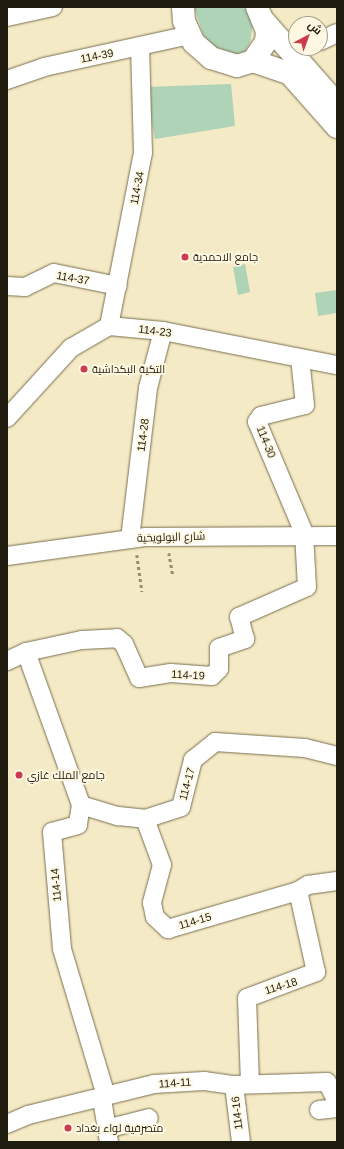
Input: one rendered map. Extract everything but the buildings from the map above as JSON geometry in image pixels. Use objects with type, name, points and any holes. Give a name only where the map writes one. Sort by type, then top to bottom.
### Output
[{"type":"main road","points":[[183,7],[189,35],[203,52],[218,62],[237,66],[253,61],[290,74],[337,127]]},
{"type":"main road","points":[[253,61],[266,42],[260,13]]},
{"type":"main road","points":[[260,13],[288,40]]},
{"type":"main road","points":[[303,56],[337,104]]},
{"type":"street","points":[[7,17],[52,7]]},
{"type":"street","name":"114-39","points":[[7,80],[44,67],[189,35]]},
{"type":"street","name":"114-34","points":[[109,326],[143,153],[140,47]]},
{"type":"street","name":"114-37","points":[[7,286],[25,287],[54,273],[118,286]]},
{"type":"street","points":[[7,418],[71,348],[109,326]]},
{"type":"street","name":"114-23","points":[[109,326],[163,331],[337,365]]},
{"type":"street","name":"114-28","points":[[133,539],[148,388],[163,331]]},
{"type":"street","name":"114-30","points":[[300,358],[305,405],[261,416],[257,422],[304,533]]},
{"type":"street","name":"شارع البولويخية","points":[[7,556],[133,539],[304,533],[337,536]]},
{"type":"street","name":"114-19","points":[[7,661],[26,652],[82,640],[117,638],[124,644],[139,678],[171,673],[212,676],[220,669],[220,648],[245,639],[239,617],[307,587],[304,533]]},
{"type":"street","points":[[26,652],[81,805]]},
{"type":"street","name":"114-17","points":[[81,805],[118,816],[145,819],[181,807],[193,760],[215,742],[305,748],[337,756]]},
{"type":"street","name":"114-14","points":[[81,805],[78,824],[52,832],[62,949],[105,1092],[102,1099],[108,1135]]},
{"type":"street","name":"114-15","points":[[145,819],[162,866],[152,903],[155,917],[168,929],[298,891],[308,885],[337,881]]},
{"type":"street","name":"114-18","points":[[242,1084],[247,998],[316,972],[298,891]]},
{"type":"street","name":"114-11","points":[[7,1124],[28,1115],[102,1099],[154,1084],[204,1081],[242,1084],[327,1082],[337,1102]]},
{"type":"street","name":"114-16","points":[[241,1142],[242,1084]]},
{"type":"street","points":[[319,1110],[337,1108]]},
{"type":"street","points":[[108,1135],[149,1118]]},
{"type":"path","points":[[133,539],[142,592]]},
{"type":"green space","points":[[194,7],[244,7],[253,24],[250,43],[244,52],[235,54],[213,46],[203,34]]},
{"type":"green space","points":[[231,84],[235,126],[155,139],[145,87]]},
{"type":"green space","points":[[245,264],[250,292],[238,295],[233,267]]},
{"type":"green space","points":[[337,290],[337,313],[318,316],[315,293]]},
{"type":"place","name":"جامع الاحمدية","points":[[185,257]]},
{"type":"place","name":"التكية البكداشية","points":[[84,369]]},
{"type":"place","name":"جامع الملك غازي","points":[[19,775]]},
{"type":"place","name":"متصرفية لواء بغداد","points":[[68,1128]]}]
